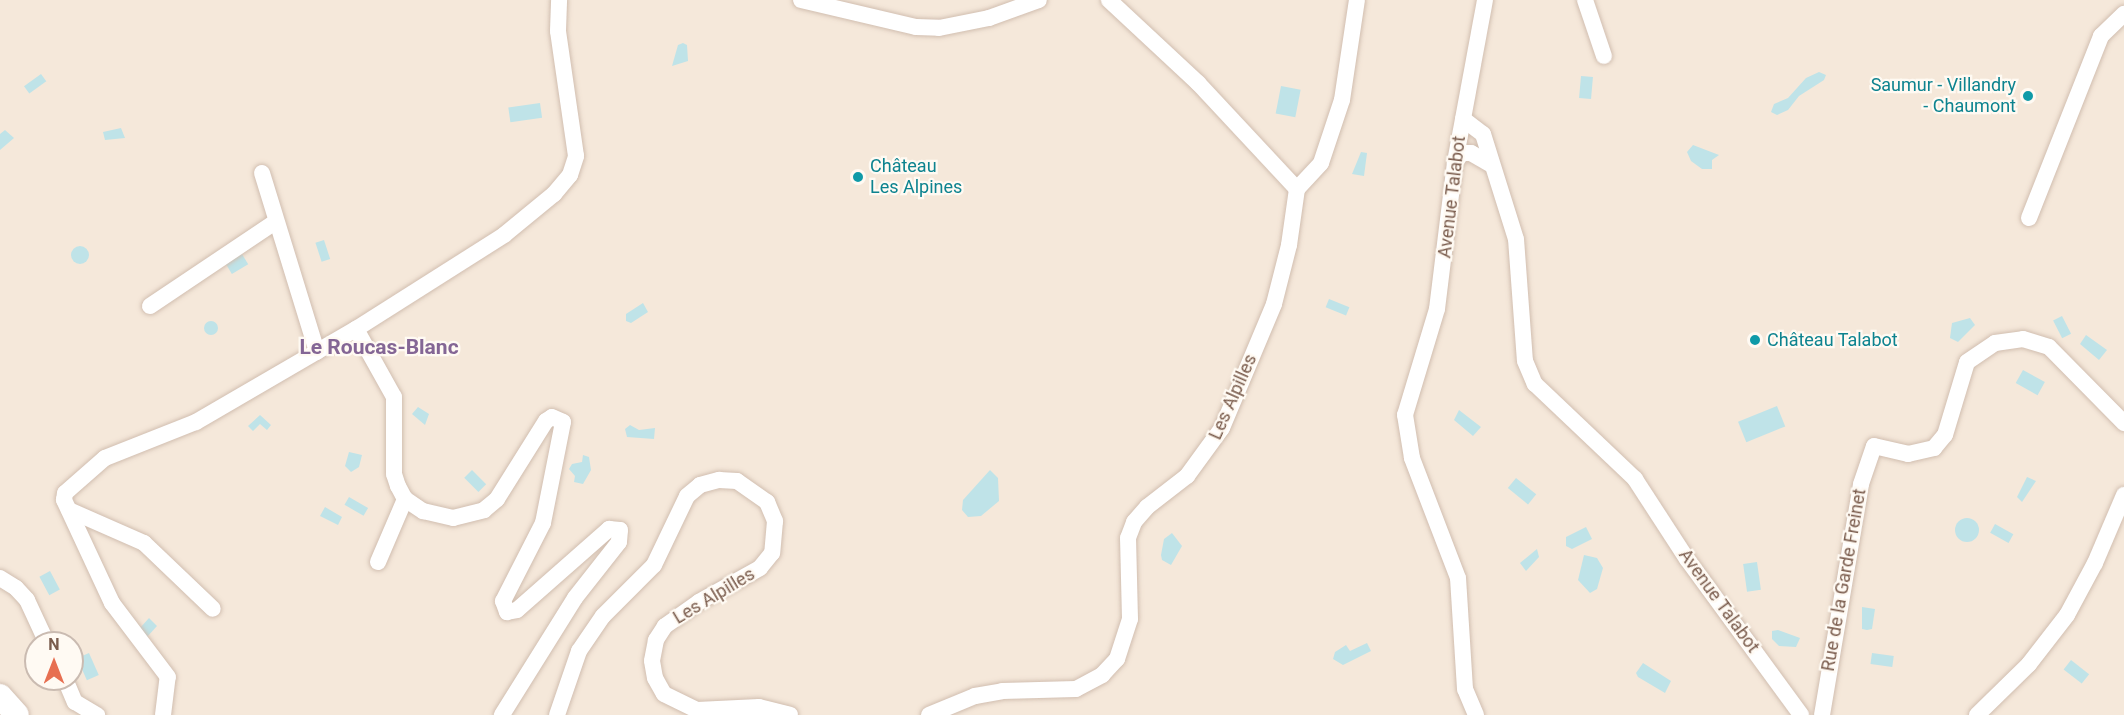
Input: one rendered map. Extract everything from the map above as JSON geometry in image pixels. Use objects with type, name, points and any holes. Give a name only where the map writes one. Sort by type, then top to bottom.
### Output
[{"type":"main road","points":[[0,696],[17,715]]},
{"type":"street","points":[[163,715],[168,677],[112,603],[64,500],[68,489],[105,458],[196,422],[356,329],[504,235],[554,194],[570,175],[576,156],[558,31],[559,0]]},
{"type":"street","points":[[801,0],[916,27],[939,28],[989,18],[1039,0]]},
{"type":"street","points":[[1109,0],[1198,82],[1297,189],[1321,163],[1338,111],[1357,0]]},
{"type":"street","points":[[1463,119],[1485,0]]},
{"type":"street","points":[[1584,0],[1604,56]]},
{"type":"street","points":[[2029,218],[2101,36],[2124,14]]},
{"type":"street","name":"Avenue Talabot","points":[[1476,715],[1465,689],[1458,578],[1412,458],[1406,415],[1437,309],[1455,162],[1463,119],[1483,134],[1490,164],[1516,239],[1525,361],[1535,384],[1635,479],[1687,560],[1801,715]]},
{"type":"street","points":[[1455,162],[1462,153],[1471,153],[1490,164]]},
{"type":"street","points":[[262,173],[275,222],[317,352]]},
{"type":"street","name":"Les Alpilles","points":[[928,715],[975,696],[1002,691],[1076,688],[1102,675],[1117,659],[1126,641],[1130,619],[1128,538],[1134,522],[1187,476],[1222,428],[1274,304],[1289,245],[1297,189]]},
{"type":"street","points":[[150,306],[275,222]]},
{"type":"street","points":[[356,329],[394,397],[394,474],[405,499],[423,511],[453,518],[484,510],[497,499],[546,421],[559,418],[563,428],[543,523],[502,601],[503,609],[507,612],[518,610],[609,529],[620,530],[619,542],[563,615],[502,715]]},
{"type":"street","name":"Rue de la Garde Freinet","points":[[1822,715],[1861,484],[1874,446],[1908,454],[1934,448],[1945,435],[1967,362],[1995,343],[2023,339],[2049,347],[2124,423]]},
{"type":"street","name":"Les Alpilles","points":[[557,715],[579,651],[603,616],[654,565],[687,496],[700,485],[719,480],[737,481],[767,502],[776,521],[772,553],[760,568],[699,602],[665,626],[656,640],[652,661],[655,678],[664,694],[697,710],[759,708],[790,715]]},
{"type":"street","points":[[1977,715],[2029,664],[2067,615],[2095,563],[2124,495]]},
{"type":"street","points":[[378,562],[405,499]]},
{"type":"street","points":[[69,510],[144,543],[213,609]]},
{"type":"street","points":[[0,578],[16,588],[27,600],[41,631]]},
{"type":"street","points":[[70,691],[75,702],[98,715]]},
{"type":"shaded area","points":[[0,0],[2124,0],[2124,715],[0,715]]},
{"type":"water","points":[[683,43],[687,45],[688,61],[672,66],[678,45]]},
{"type":"water","points":[[1819,72],[1826,75],[1824,80],[1799,96],[1788,110],[1777,115],[1771,112],[1774,104],[1788,98],[1806,78]]},
{"type":"water","points":[[41,74],[46,81],[29,94],[24,86]]},
{"type":"water","points":[[1581,76],[1593,77],[1591,99],[1579,98]]},
{"type":"water","points":[[1281,86],[1301,90],[1295,117],[1276,113]]},
{"type":"water","points":[[540,103],[542,118],[510,122],[508,107]]},
{"type":"water","points":[[121,128],[125,138],[105,140],[103,132]]},
{"type":"water","points":[[5,130],[14,138],[0,150],[0,134]]},
{"type":"water","points":[[1693,145],[1719,155],[1712,160],[1712,169],[1702,169],[1691,161],[1687,152]]},
{"type":"water","points":[[1361,152],[1367,153],[1364,176],[1352,174]]},
{"type":"water","points":[[324,240],[330,259],[322,262],[315,243]]},
{"type":"water","points":[[80,246],[86,249],[89,255],[86,261],[80,264],[74,261],[71,255],[74,249]]},
{"type":"water","points":[[242,254],[248,264],[232,274],[226,264]]},
{"type":"water","points":[[1329,299],[1349,307],[1346,316],[1326,307]]},
{"type":"water","points":[[643,303],[648,312],[631,323],[626,321],[626,314]]},
{"type":"water","points":[[2062,316],[2071,334],[2062,338],[2053,321]]},
{"type":"water","points":[[1970,318],[1975,325],[1958,342],[1950,338],[1952,323]]},
{"type":"water","points":[[208,321],[214,321],[218,328],[214,335],[208,335],[204,331],[204,325]]},
{"type":"water","points":[[2086,335],[2107,350],[2099,360],[2080,344]]},
{"type":"water","points":[[2023,370],[2045,382],[2038,395],[2016,383]]},
{"type":"water","points":[[1777,406],[1785,426],[1746,442],[1738,422]]},
{"type":"water","points":[[418,407],[429,414],[425,425],[412,414]]},
{"type":"water","points":[[1459,410],[1481,427],[1473,436],[1454,420]]},
{"type":"water","points":[[260,415],[271,425],[267,430],[260,424],[253,431],[248,426]]},
{"type":"water","points":[[630,425],[639,430],[655,428],[654,439],[627,437],[625,429]]},
{"type":"water","points":[[349,452],[362,455],[359,467],[351,472],[345,466]]},
{"type":"water","points":[[583,455],[589,457],[591,470],[583,484],[574,482],[575,476],[569,469],[572,464],[582,462]]},
{"type":"water","points":[[472,470],[486,484],[478,492],[464,478]]},
{"type":"water","points":[[990,470],[998,478],[999,501],[981,516],[968,517],[962,510],[963,500]]},
{"type":"water","points":[[2027,477],[2036,481],[2022,502],[2017,497]]},
{"type":"water","points":[[1516,478],[1536,494],[1528,504],[1508,488]]},
{"type":"water","points":[[349,497],[368,508],[364,516],[344,505]]},
{"type":"water","points":[[325,507],[342,517],[338,525],[320,516]]},
{"type":"water","points":[[1967,518],[1975,522],[1979,530],[1975,538],[1967,542],[1959,538],[1955,530],[1959,522]]},
{"type":"water","points":[[1995,524],[2013,534],[2009,543],[1990,533]]},
{"type":"water","points":[[1586,527],[1592,539],[1572,549],[1566,546],[1566,537]]},
{"type":"water","points":[[1172,533],[1182,546],[1171,565],[1162,560],[1161,555],[1164,539]]},
{"type":"water","points":[[1537,549],[1539,557],[1526,571],[1520,563]]},
{"type":"water","points":[[1584,555],[1597,558],[1603,568],[1597,589],[1590,593],[1578,580]]},
{"type":"water","points":[[1757,562],[1761,590],[1747,592],[1743,564]]},
{"type":"water","points":[[50,571],[60,590],[49,595],[39,577]]},
{"type":"water","points":[[1862,607],[1875,609],[1872,629],[1862,629]]},
{"type":"water","points":[[149,618],[157,626],[147,637],[140,628]]},
{"type":"water","points":[[1778,630],[1800,638],[1796,647],[1779,646],[1772,639],[1772,631]]},
{"type":"water","points":[[1367,643],[1371,651],[1343,665],[1333,659],[1335,652],[1346,645],[1350,651]]},
{"type":"water","points":[[89,653],[99,675],[87,680],[84,674],[84,655]]},
{"type":"water","points":[[1872,653],[1894,656],[1892,667],[1870,664]]},
{"type":"water","points":[[2071,660],[2089,674],[2082,684],[2064,669]]},
{"type":"water","points":[[1643,663],[1671,681],[1665,693],[1638,677],[1636,673]]},
{"type":"place","name":"Saumur - Villandry - Chaumont","points":[[2028,96]]},
{"type":"place","name":"Château Les Alpines","points":[[858,177]]},
{"type":"place","name":"Château Talabot","points":[[1755,340]]},
{"type":"district","name":"Le Roucas-Blanc","points":[[379,347]]}]
